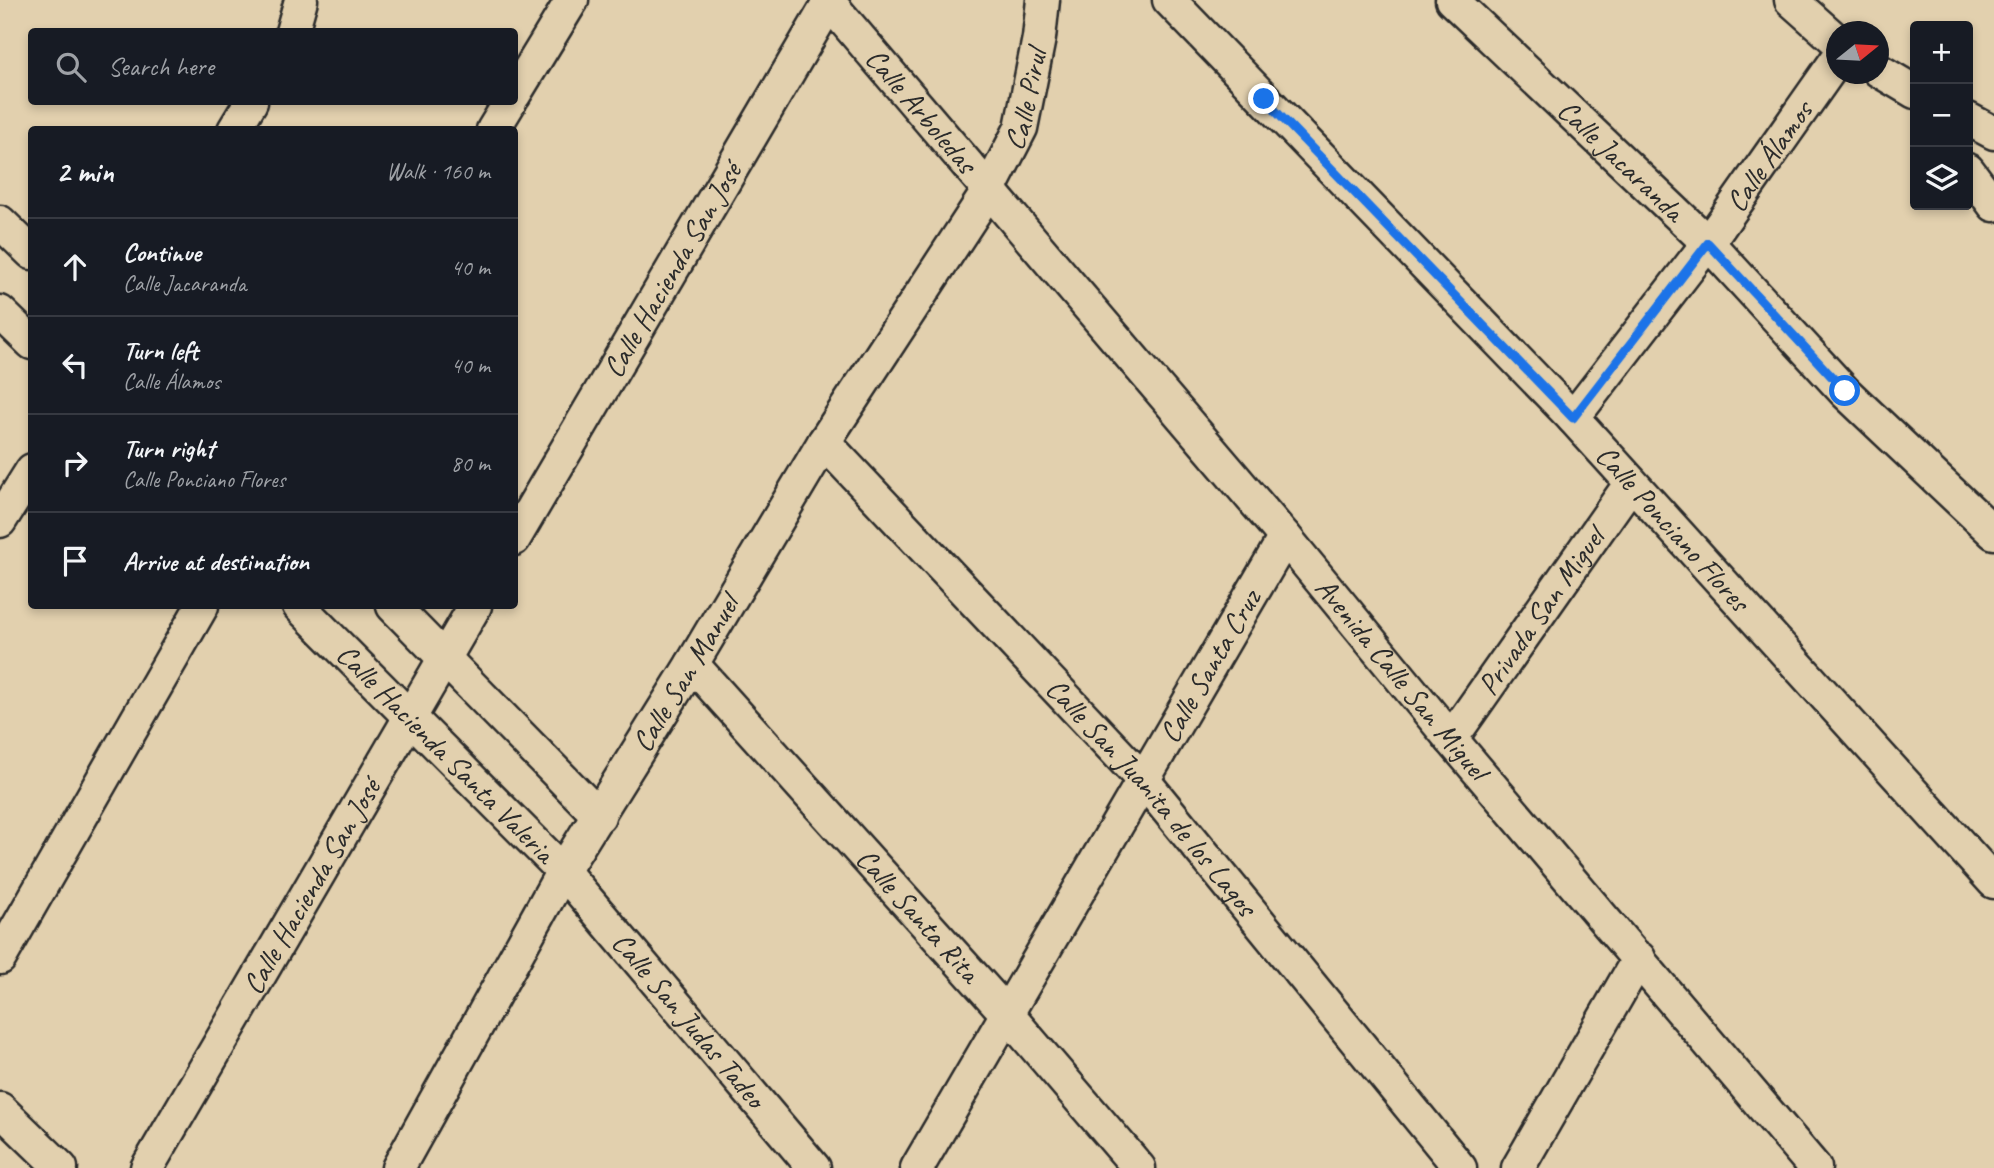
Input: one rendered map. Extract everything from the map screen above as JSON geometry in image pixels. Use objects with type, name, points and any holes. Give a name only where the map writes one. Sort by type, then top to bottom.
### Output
[{"type":"street","points":[[293,28],[301,0]]},
{"type":"street","points":[[518,88],[572,0]]},
{"type":"street","name":"Calle Pirul","points":[[989,190],[1021,128],[1039,38],[1043,0]]},
{"type":"street","name":"Calle Ponciano Flores","points":[[1169,0],[1573,418],[1630,484],[1994,882]]},
{"type":"street","name":"Calle Jacaranda","points":[[1452,0],[1708,243],[1845,391],[1994,533]]},
{"type":"street","points":[[1791,0],[1826,31]]},
{"type":"street","name":"Calle Arboledas","points":[[828,2],[989,190]]},
{"type":"street","name":"Calle Hacienda San José","points":[[518,532],[828,2]]},
{"type":"street","name":"Calle Álamos","points":[[1573,418],[1708,243],[1826,75]]},
{"type":"street","points":[[1889,77],[1910,89]]},
{"type":"street","points":[[236,126],[249,105]]},
{"type":"street","points":[[495,126],[508,105]]},
{"type":"street","points":[[1973,177],[1994,205]]},
{"type":"street","name":"Calle San Manuel","points":[[398,1168],[563,871],[692,664],[824,442],[989,190]]},
{"type":"street","name":"Avenida Calle San Miguel","points":[[989,190],[1285,537],[1451,739],[1815,1168]]},
{"type":"street","points":[[0,222],[28,249]]},
{"type":"street","points":[[0,312],[28,339]]},
{"type":"street","name":"Calle San Juanita de los Lagos","points":[[824,442],[1144,780],[1460,1168]]},
{"type":"street","points":[[0,522],[28,476]]},
{"type":"street","name":"Privada San Miguel","points":[[1451,739],[1630,484]]},
{"type":"street","name":"Calle Santa Cruz","points":[[916,1168],[1285,537]]},
{"type":"street","points":[[0,958],[200,609]]},
{"type":"street","name":"Calle Hacienda Santa Valeria","points":[[302,609],[563,871]]},
{"type":"street","points":[[396,609],[599,816]]},
{"type":"street","name":"Calle Hacienda San José","points":[[147,1168],[473,609]]},
{"type":"street","name":"Calle Santa Rita","points":[[692,664],[1007,1014],[1139,1168]]},
{"type":"street","name":"Calle San Judas Tadeo","points":[[563,871],[814,1168]]},
{"type":"street","points":[[1518,1168],[1639,958]]},
{"type":"street","points":[[0,1109],[61,1168]]},
{"type":"route","points":[[1264,99],[1573,418],[1708,243],[1845,391]]}]
